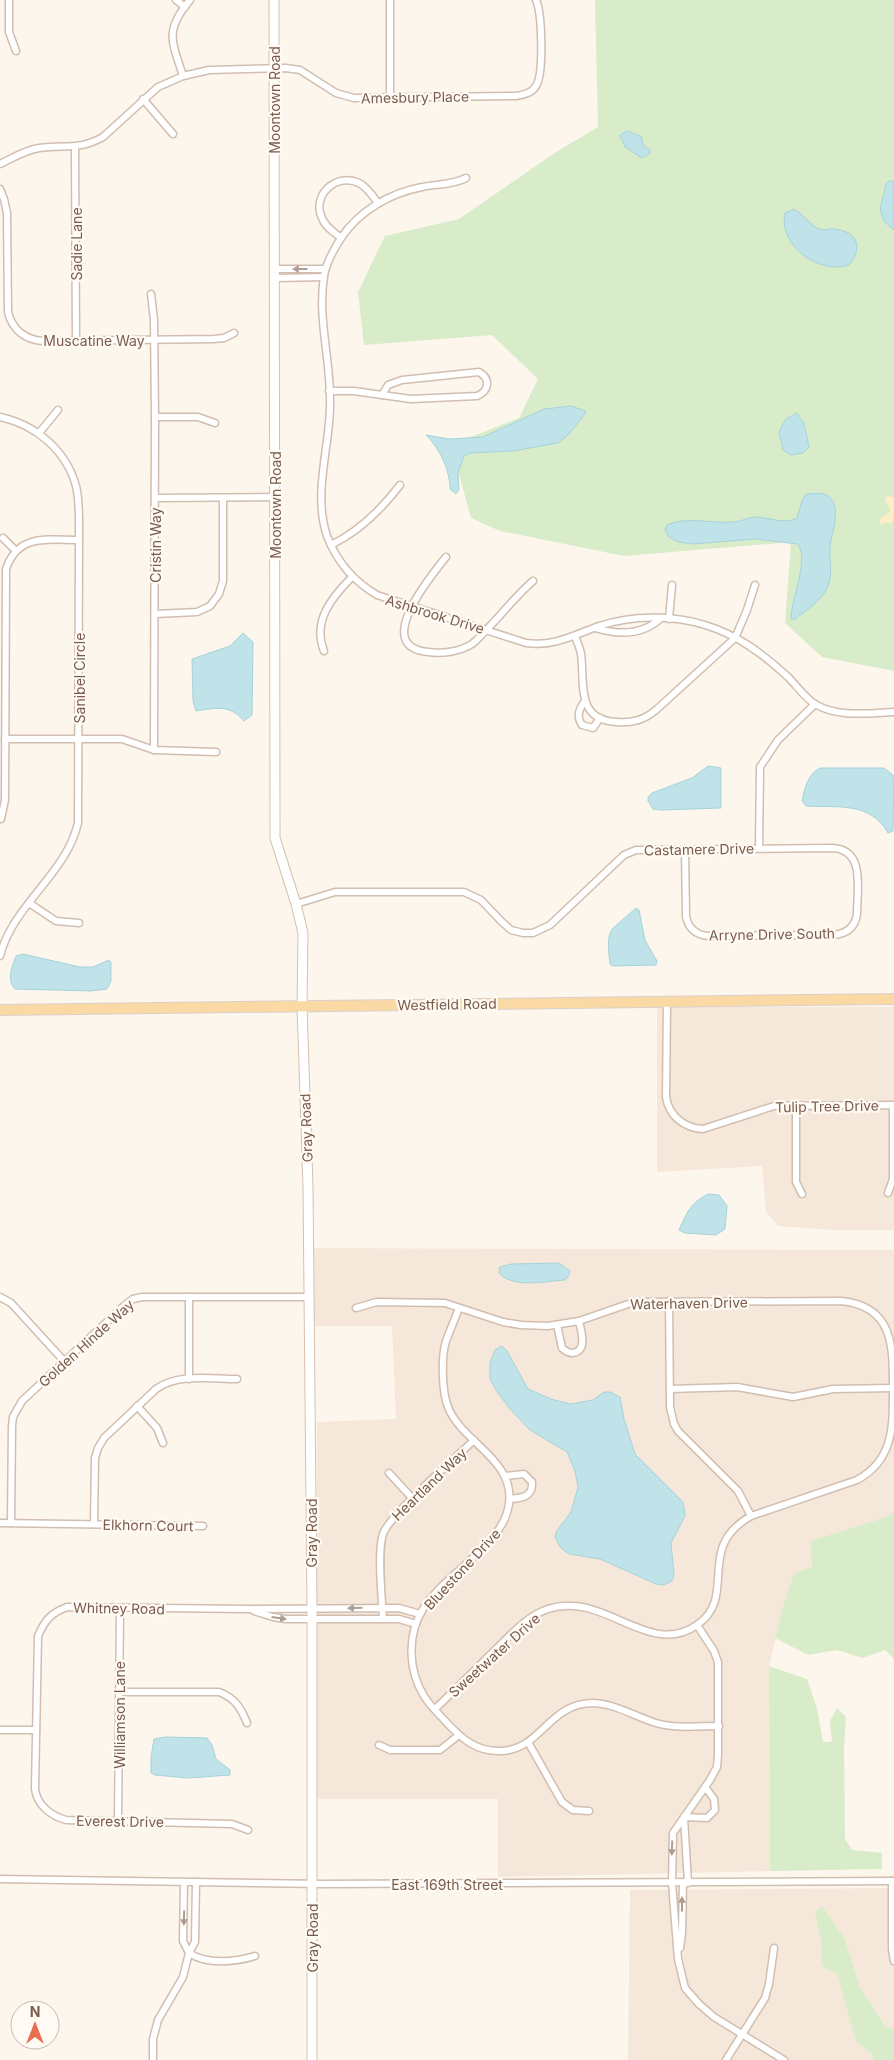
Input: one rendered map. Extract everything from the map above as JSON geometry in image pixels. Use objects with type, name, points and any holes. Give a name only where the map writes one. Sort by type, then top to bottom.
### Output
[{"type":"main road","name":"Westfield Road","points":[[0,1010],[894,1000]]},
{"type":"street","points":[[9,0],[10,32],[16,51]]},
{"type":"street","points":[[176,0],[185,7]]},
{"type":"street","points":[[183,76],[174,48],[172,33],[175,21],[190,0]]},
{"type":"street","name":"Moontown Road","points":[[274,0],[275,838],[296,904],[302,933],[302,1006]]},
{"type":"street","points":[[390,0],[390,97]]},
{"type":"street","name":"Amesbury Place","points":[[0,164],[31,150],[46,147],[75,147],[88,144],[103,137],[158,87],[183,76],[218,69],[274,68],[300,70],[336,93],[348,97],[516,96],[525,94],[533,90],[539,81],[540,16],[536,0]]},
{"type":"street","points":[[143,100],[173,134]]},
{"type":"street","name":"Sadie Lane","points":[[75,147],[76,340]]},
{"type":"street","name":"Ashbrook Drive","points":[[466,178],[454,182],[407,190],[378,203],[357,219],[341,238],[325,269],[321,312],[330,409],[322,500],[323,519],[338,560],[352,577],[377,595],[486,629],[513,640],[535,644],[552,644],[595,628],[628,620],[660,618],[704,625],[735,638],[770,660],[815,704],[847,713],[894,712]]},
{"type":"street","points":[[341,238],[326,226],[320,215],[320,199],[328,187],[342,180],[356,182],[365,186],[378,203]]},
{"type":"street","name":"Muscatine Way","points":[[0,189],[7,210],[7,307],[11,322],[24,336],[36,340],[154,340],[219,339],[234,333]]},
{"type":"street","points":[[275,273],[325,269]]},
{"type":"street","points":[[275,273],[324,277]]},
{"type":"street","name":"Cristin Way","points":[[151,294],[154,340],[155,417],[154,750]]},
{"type":"street","points":[[329,391],[354,391],[391,398],[411,399],[477,396],[484,392],[487,383],[486,377],[479,372],[402,380],[388,385],[382,395]]},
{"type":"street","points":[[39,433],[58,410]]},
{"type":"street","name":"Sanibel Circle","points":[[0,417],[23,424],[39,433],[61,455],[73,478],[78,503],[79,540],[79,815],[76,832],[68,851],[16,918],[2,940],[0,956]]},
{"type":"street","points":[[155,417],[198,417],[215,423]]},
{"type":"street","points":[[332,545],[367,522],[400,485]]},
{"type":"street","points":[[154,498],[275,497]]},
{"type":"street","points":[[155,614],[197,612],[210,606],[220,594],[223,581],[223,498]]},
{"type":"street","points":[[3,538],[15,550]]},
{"type":"street","points":[[1,818],[5,800],[5,576],[8,562],[15,550],[35,540],[79,540]]},
{"type":"street","points":[[446,557],[430,577],[405,623],[403,634],[407,644],[419,651],[441,652],[461,649],[472,643],[534,581]]},
{"type":"street","points":[[324,651],[320,639],[322,620],[332,599],[352,577]]},
{"type":"street","points":[[669,619],[672,585]]},
{"type":"street","points":[[575,636],[581,655],[582,688],[585,701],[590,710],[600,718],[613,722],[629,722],[648,716],[735,638],[747,610],[754,585]]},
{"type":"street","points":[[595,628],[612,633],[634,632],[652,626],[660,618]]},
{"type":"street","points":[[585,701],[578,713],[578,719],[582,725],[593,728],[600,718]]},
{"type":"street","points":[[759,848],[760,767],[778,740],[815,704]]},
{"type":"street","points":[[5,739],[122,739],[154,750],[216,752]]},
{"type":"street","name":"Castamere Drive","points":[[296,904],[335,892],[464,892],[481,900],[511,930],[533,933],[550,925],[628,853],[636,850],[838,848],[848,853],[857,865],[857,914],[851,929]]},
{"type":"street","name":"Arryne Drive South","points":[[685,849],[685,909],[687,922],[694,931],[708,936],[833,935],[851,929]]},
{"type":"street","points":[[28,903],[56,921],[79,923]]},
{"type":"street","name":"Tulip Tree Drive","points":[[667,1002],[666,1097],[669,1109],[679,1121],[691,1127],[703,1129],[768,1107],[796,1105],[893,1105]]},
{"type":"street","name":"Gray Road","points":[[302,1006],[308,1187],[312,1609],[312,2060]]},
{"type":"street","points":[[796,1105],[795,1179],[802,1194]]},
{"type":"street","points":[[888,1193],[893,1179],[893,1105]]},
{"type":"street","name":"Golden Hinde Way","points":[[12,1523],[13,1418],[22,1402],[133,1299],[154,1296],[309,1296]]},
{"type":"street","points":[[0,1297],[11,1303],[64,1361]]},
{"type":"street","points":[[189,1379],[190,1297]]},
{"type":"street","name":"Waterhaven Drive","points":[[356,1308],[371,1303],[445,1303],[485,1318],[530,1326],[557,1325],[579,1321],[628,1303],[842,1301],[859,1305],[877,1316],[888,1332],[892,1346],[893,1388]]},
{"type":"street","points":[[669,1302],[671,1414],[678,1431],[738,1491],[751,1516]]},
{"type":"street","name":"Bluestone Drive","points":[[459,1308],[444,1349],[444,1395],[450,1413],[498,1465],[505,1476],[510,1499],[505,1520],[497,1533],[434,1594],[420,1614],[411,1646],[414,1671],[424,1695],[434,1709],[459,1735],[477,1747],[495,1751],[516,1748],[528,1742],[562,1711],[586,1704],[602,1704],[668,1725],[719,1726]]},
{"type":"street","points":[[557,1325],[562,1348],[570,1353],[575,1352],[582,1344],[579,1321]]},
{"type":"street","points":[[94,1524],[95,1463],[98,1448],[104,1438],[137,1406],[165,1383],[189,1379],[237,1379]]},
{"type":"street","points":[[670,1389],[737,1387],[794,1397],[833,1389],[893,1388],[893,1423],[890,1440],[883,1456],[868,1473],[848,1483],[751,1516],[738,1524],[723,1543],[719,1556],[718,1585],[715,1600],[709,1612],[697,1625],[714,1651],[718,1662],[719,1726],[717,1767],[673,1833],[672,1883],[678,1960],[686,1988],[699,2004],[714,2017],[784,2060]]},
{"type":"street","points":[[137,1406],[157,1428],[163,1443]]},
{"type":"street","name":"Heartland Way","points":[[382,1619],[383,1535],[391,1520],[474,1440]]},
{"type":"street","points":[[388,1473],[413,1499]]},
{"type":"street","points":[[505,1476],[524,1474],[532,1482],[532,1490],[529,1494],[522,1498],[510,1499]]},
{"type":"street","name":"Elkhorn Court","points":[[0,1522],[202,1526]]},
{"type":"street","name":"Whitney Road","points":[[36,1730],[38,1636],[43,1623],[50,1614],[67,1606],[248,1609],[382,1608],[406,1609],[420,1614]]},
{"type":"street","name":"Sweetwater Drive","points":[[434,1709],[530,1618],[554,1607],[587,1606],[656,1634],[679,1633],[697,1625]]},
{"type":"street","name":"Williamson Lane","points":[[118,1822],[120,1608]]},
{"type":"street","name":"Whitney Road","points":[[248,1609],[273,1617],[406,1620],[416,1624]]},
{"type":"street","points":[[120,1692],[220,1692],[230,1697],[240,1706],[247,1723]]},
{"type":"street","points":[[0,1730],[36,1730]]},
{"type":"street","name":"Everest Drive","points":[[36,1730],[35,1794],[43,1807],[58,1818],[118,1822],[232,1824],[248,1830]]},
{"type":"street","points":[[379,1745],[390,1750],[440,1750],[459,1735]]},
{"type":"street","points":[[528,1742],[562,1802],[573,1810],[589,1810]]},
{"type":"street","points":[[684,1817],[707,1818],[715,1810],[714,1799],[705,1787]]},
{"type":"street","points":[[678,1960],[682,1933],[685,1883],[684,1817]]},
{"type":"street","name":"East 169th Street","points":[[0,1879],[312,1884],[893,1881]]},
{"type":"street","points":[[893,1881],[892,1949],[894,1961]]},
{"type":"street","points":[[184,1882],[183,1941],[189,1953],[204,1959],[227,1961],[255,1956]]},
{"type":"street","points":[[153,2060],[155,2028],[162,2012],[183,1977],[189,1953],[195,1942],[196,1882]]},
{"type":"street","points":[[726,2060],[765,1998],[774,1948]]},
{"type":"shaded area","points":[[657,1007],[894,1007],[894,1230],[833,1230],[778,1226],[766,1212],[762,1166],[657,1172]]},
{"type":"shaded area","points":[[308,1248],[894,1250],[894,1511],[889,1516],[810,1541],[812,1568],[794,1573],[787,1593],[769,1666],[770,1871],[498,1877],[498,1799],[317,1799],[317,1422],[396,1419],[392,1326],[314,1326]]},
{"type":"shaded area","points":[[894,1888],[894,2029],[887,2027],[860,1987],[845,1939],[822,1907],[815,1912],[822,1946],[822,1966],[837,1974],[856,2042],[872,2054],[873,2060],[628,2060],[630,1890]]},
{"type":"green space","points":[[595,0],[894,0],[894,671],[822,657],[785,623],[791,542],[624,556],[500,531],[471,518],[451,445],[519,418],[538,379],[492,335],[364,345],[358,292],[385,236],[459,219],[556,152],[598,127]]},
{"type":"green space","points":[[894,1511],[894,1659],[885,1650],[863,1658],[837,1650],[808,1655],[775,1638],[794,1573],[812,1567],[810,1541],[889,1516]]},
{"type":"green space","points":[[769,1666],[807,1679],[817,1708],[823,1742],[832,1742],[830,1721],[837,1708],[846,1717],[844,1748],[845,1839],[852,1850],[882,1853],[882,1869],[770,1871]]},
{"type":"green space","points":[[822,1906],[845,1939],[860,1987],[886,2027],[894,2029],[894,2060],[873,2060],[872,2054],[856,2042],[837,1974],[822,1966],[822,1946],[815,1912]]},
{"type":"sand","points":[[886,497],[894,498],[893,521],[891,524],[886,522],[881,525],[880,519],[890,512],[890,508],[885,502]]},
{"type":"water","points":[[627,131],[641,136],[643,145],[650,150],[649,154],[642,158],[625,147],[620,135]]},
{"type":"water","points":[[894,181],[894,230],[882,217],[881,212],[881,202],[886,184]]},
{"type":"water","points":[[794,209],[819,229],[843,231],[853,237],[857,246],[854,258],[849,265],[838,267],[826,266],[814,262],[795,247],[788,236],[785,225],[785,213]]},
{"type":"water","points":[[571,406],[586,411],[585,414],[568,435],[558,443],[513,451],[470,453],[464,456],[458,473],[459,489],[456,494],[450,489],[446,467],[440,453],[426,435],[449,439],[483,437],[544,409]]},
{"type":"water","points":[[797,413],[804,423],[809,447],[803,453],[791,455],[783,450],[779,432],[786,419]]},
{"type":"water","points":[[820,493],[829,496],[834,504],[835,516],[830,548],[831,574],[823,595],[816,603],[795,619],[791,619],[802,560],[798,544],[755,539],[693,544],[678,542],[669,537],[665,530],[667,525],[683,521],[733,522],[755,517],[782,521],[792,520],[797,518],[806,494]]},
{"type":"water","points":[[243,633],[253,642],[252,715],[244,721],[233,712],[222,708],[196,711],[193,701],[192,659],[230,646]]},
{"type":"water","points":[[708,766],[721,768],[721,808],[653,809],[648,801],[648,797],[652,793],[692,778]]},
{"type":"water","points":[[820,768],[884,768],[894,776],[893,831],[888,833],[881,823],[872,816],[852,808],[806,806],[802,801],[809,778]]},
{"type":"water","points":[[636,908],[639,910],[645,940],[657,961],[656,965],[613,966],[610,964],[608,942],[610,933]]},
{"type":"water","points":[[23,954],[80,967],[93,967],[109,960],[111,962],[111,981],[107,989],[91,991],[15,989],[10,978],[12,969],[16,956]]},
{"type":"water","points":[[708,1194],[719,1195],[727,1206],[725,1229],[716,1235],[685,1233],[679,1230],[690,1209],[697,1201]]},
{"type":"water","points":[[559,1263],[570,1271],[565,1280],[521,1283],[505,1278],[499,1273],[500,1267],[511,1264]]},
{"type":"water","points":[[502,1346],[507,1351],[528,1389],[551,1399],[570,1404],[593,1400],[604,1392],[610,1392],[620,1397],[624,1419],[635,1454],[683,1502],[685,1516],[671,1543],[674,1575],[672,1581],[664,1585],[656,1584],[600,1559],[569,1554],[560,1547],[555,1537],[556,1532],[571,1512],[578,1487],[575,1471],[567,1452],[530,1430],[509,1408],[496,1390],[490,1379],[490,1363],[495,1350]]},
{"type":"water","points":[[165,1737],[207,1738],[212,1745],[216,1759],[230,1770],[230,1775],[188,1778],[151,1773],[154,1739]]}]
